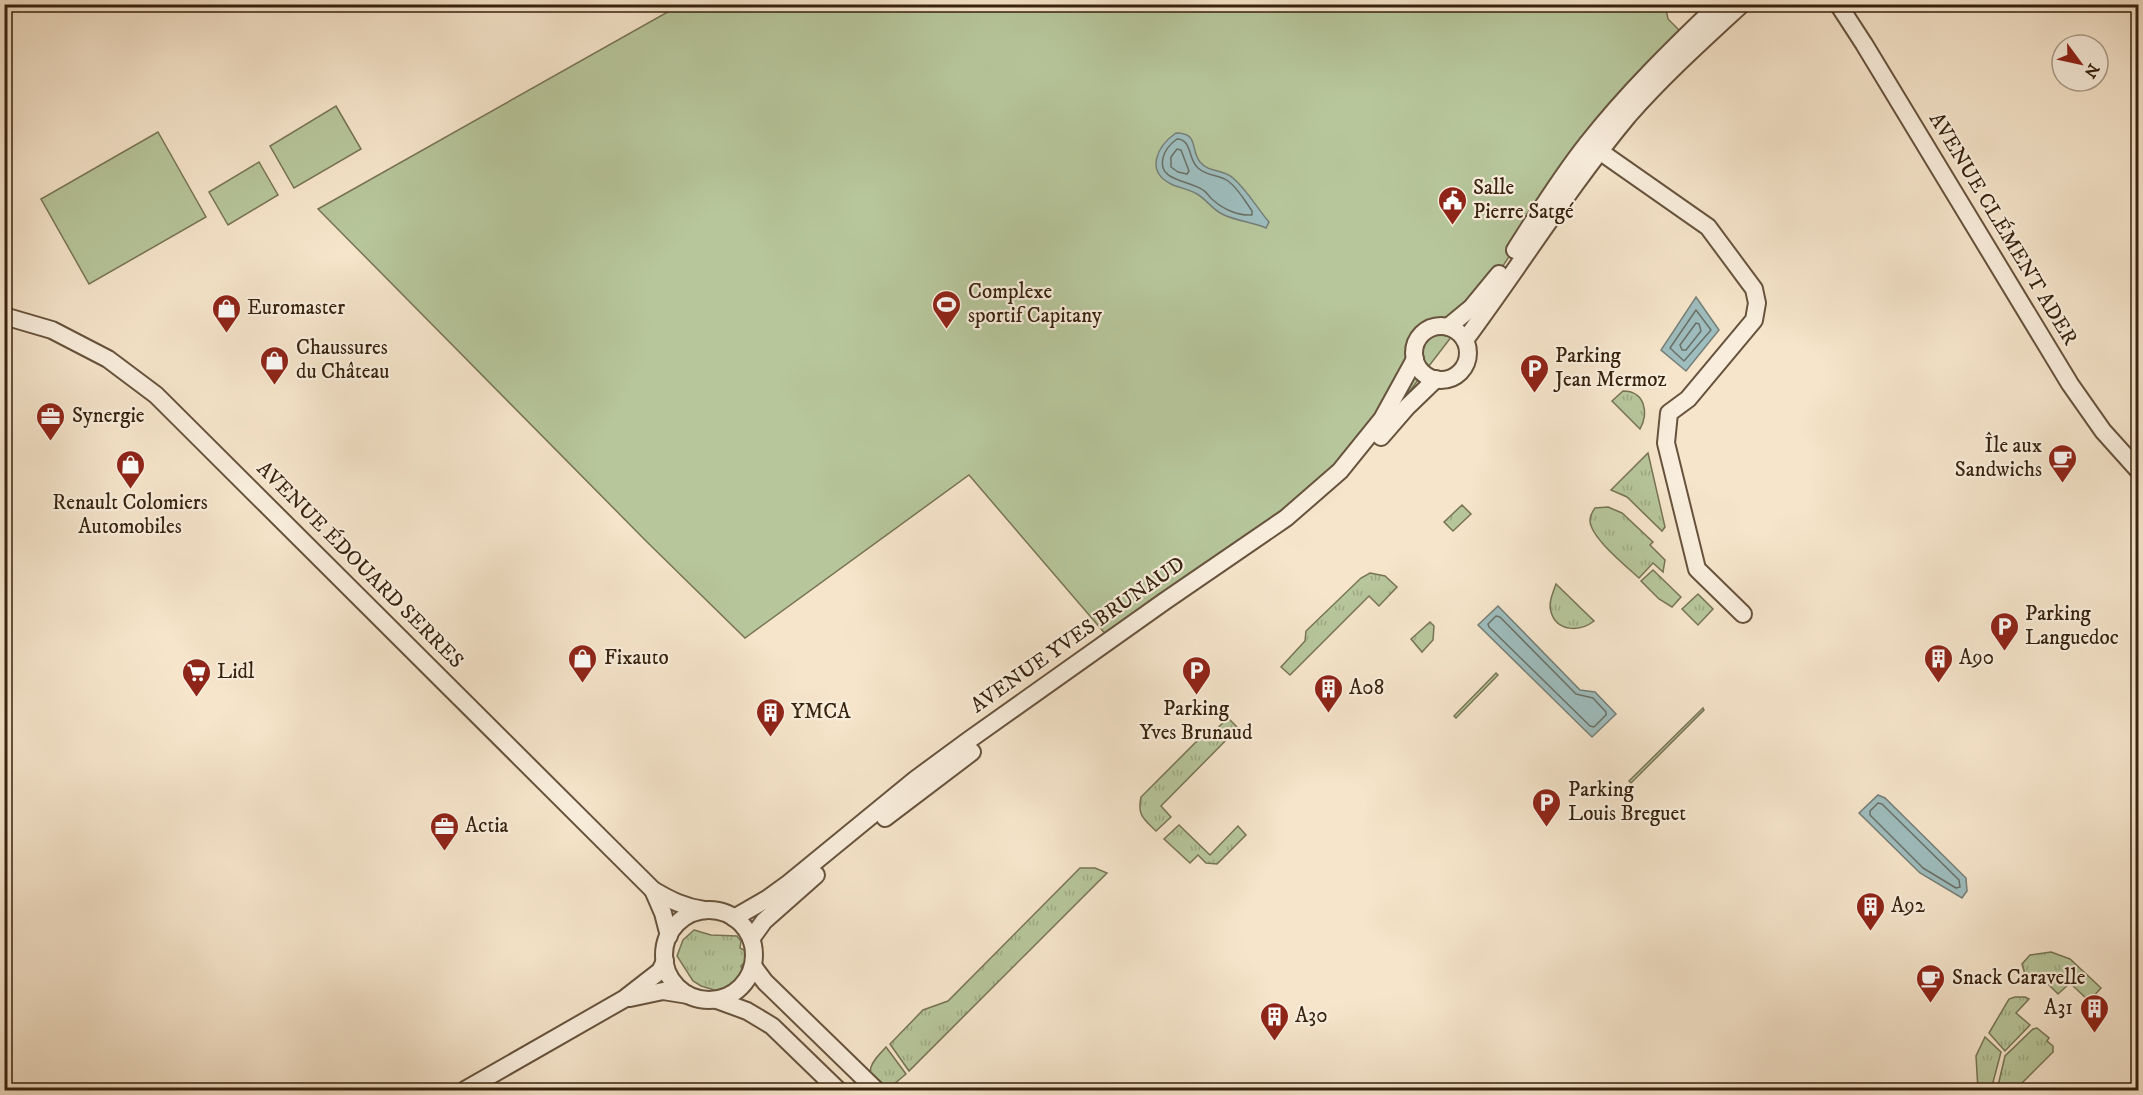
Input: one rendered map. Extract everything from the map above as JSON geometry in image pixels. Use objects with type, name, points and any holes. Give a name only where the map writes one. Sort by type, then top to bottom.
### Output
[{"type":"street","points":[[1465,340],[1564,198],[1594,147],[1632,91],[1719,4]]},
{"type":"street","points":[[1448,327],[1485,293],[1561,178],[1742,4]]},
{"type":"street","name":"AVENUE CLÉMENT ADER","points":[[1838,4],[2076,393],[2103,431],[2139,470]]},
{"type":"street","points":[[1594,147],[1708,227],[1754,289],[1757,303],[1754,320],[1688,399],[1669,413],[1666,443],[1697,568],[1743,614]]},
{"type":"street","name":"AVENUE ÉDOUARD SERRES","points":[[4,316],[52,330],[112,362],[156,395],[653,890],[674,903],[687,908],[704,910]]},
{"type":"street","points":[[1433,327],[1448,327],[1455,330],[1465,340],[1468,349],[1464,367],[1450,378],[1436,379],[1422,371],[1415,359],[1416,342],[1421,335],[1433,327]]},
{"type":"street","name":"AVENUE YVES BRUNAUD","points":[[734,918],[789,883],[936,764],[1286,518],[1340,471],[1382,419],[1415,359]]},
{"type":"street","name":"AVENUE YVES BRUNAUD","points":[[751,939],[764,921],[828,865],[910,799],[1098,661],[1298,523],[1352,474],[1407,407],[1436,379]]},
{"type":"street","name":"AVENUE ÉDOUARD SERRES","points":[[653,890],[663,913],[669,936]]},
{"type":"street","points":[[688,995],[678,988],[669,976],[665,961],[665,948],[677,924],[690,915],[704,910],[715,910],[734,918],[744,927],[751,939],[754,952],[749,977],[730,995],[717,1000]]},
{"type":"street","points":[[465,1090],[624,999],[660,971],[665,961]]},
{"type":"street","points":[[753,966],[765,982],[876,1090]]},
{"type":"street","points":[[624,999],[663,991],[699,999],[717,1000],[747,1011],[772,1026],[838,1090]]},
{"type":"green space","name":"Complexe sportif Capitany","points":[[1665,4],[1668,19],[1680,31],[1561,178],[1485,293],[1346,474],[1114,644],[969,475],[745,638],[318,209],[680,5]]},
{"type":"green space","points":[[336,106],[361,149],[294,188],[270,146]]},
{"type":"green space","points":[[158,132],[206,217],[89,284],[41,199]]},
{"type":"green space","points":[[259,162],[278,195],[228,225],[209,192]]},
{"type":"green space","points":[[1623,391],[1636,395],[1643,404],[1644,416],[1640,429],[1612,401]]},
{"type":"green space","points":[[1648,453],[1665,527],[1662,531],[1627,497],[1611,490]]},
{"type":"green space","points":[[1462,505],[1471,514],[1453,531],[1444,522]]},
{"type":"green space","points":[[1608,507],[1622,513],[1653,542],[1650,545],[1665,560],[1663,572],[1653,563],[1639,578],[1596,535],[1590,521],[1591,514],[1595,508]]},
{"type":"green space","points":[[1653,570],[1681,597],[1672,607],[1659,599],[1641,581]]},
{"type":"green space","points":[[1370,573],[1385,576],[1397,587],[1379,606],[1369,596],[1290,675],[1281,667],[1305,641],[1306,631],[1361,578]]},
{"type":"green space","points":[[1556,584],[1594,621],[1576,628],[1564,627],[1558,623],[1550,609]]},
{"type":"green space","points":[[1698,594],[1713,609],[1698,625],[1682,609]]},
{"type":"green space","points":[[1430,622],[1434,626],[1433,640],[1422,652],[1411,639]]},
{"type":"green space","points":[[1496,673],[1498,675],[1456,718],[1454,716]]},
{"type":"green space","points":[[1703,708],[1704,710],[1631,783],[1629,781]]},
{"type":"green space","points":[[1228,718],[1238,728],[1161,806],[1171,817],[1156,831],[1141,813],[1141,797],[1199,739],[1208,737]]},
{"type":"green space","points":[[1179,825],[1210,855],[1238,826],[1246,835],[1217,864],[1206,863],[1198,855],[1190,863],[1164,839]]},
{"type":"green space","points":[[1080,868],[1095,868],[1107,873],[909,1071],[890,1044],[923,1010],[948,1001]]},
{"type":"green space","points":[[694,930],[711,935],[737,936],[741,941],[740,948],[746,951],[746,961],[741,966],[743,974],[734,986],[721,992],[693,981],[677,956],[683,940]]},
{"type":"green space","points":[[2051,952],[2070,959],[2101,988],[2089,1001],[2070,983],[2058,994],[2041,977],[2032,985],[2027,981],[2022,964],[2030,955]]},
{"type":"green space","points":[[2015,997],[2029,999],[2016,1013],[2030,1025],[2005,1051],[1989,1033],[2009,999]]},
{"type":"green space","points":[[2037,1028],[2049,1038],[2047,1041],[2053,1046],[2053,1052],[2015,1090],[1997,1090],[2005,1056],[2033,1029]]},
{"type":"green space","points":[[1985,1037],[2001,1052],[1991,1090],[1978,1090],[1976,1056]]},
{"type":"green space","points":[[886,1047],[906,1074],[887,1090],[879,1090],[870,1072],[876,1058]]},
{"type":"water","points":[[1176,133],[1191,139],[1200,162],[1212,170],[1229,175],[1238,183],[1269,222],[1266,228],[1222,214],[1197,194],[1163,179],[1156,166],[1157,158],[1159,151]]},
{"type":"water","points":[[1696,297],[1719,330],[1686,371],[1661,350]]},
{"type":"water","points":[[1498,606],[1580,690],[1595,692],[1616,714],[1592,737],[1478,625]]},
{"type":"water","points":[[1878,795],[1885,798],[1966,878],[1967,891],[1962,898],[1920,873],[1859,813]]},
{"type":"place","name":"Salle Pierre Satgé","points":[[1452,226]]},
{"type":"place","name":"Complexe sportif Capitany","points":[[947,330]]},
{"type":"place","name":"Euromaster","points":[[226,334]]},
{"type":"place","name":"Chaussures du Château","points":[[275,386]]},
{"type":"place","name":"Parking Jean Mermoz","points":[[1534,394]]},
{"type":"place","name":"Synergie","points":[[51,442]]},
{"type":"place","name":"Île aux Sandwichs","points":[[2063,484]]},
{"type":"place","name":"Renault Colomiers Automobiles","points":[[130,490]]},
{"type":"place","name":"Parking Languedoc","points":[[2004,652]]},
{"type":"place","name":"Fixauto","points":[[583,684]]},
{"type":"place","name":"A90","points":[[1938,684]]},
{"type":"place","name":"Parking Yves Brunaud","points":[[1196,696]]},
{"type":"place","name":"Lidl","points":[[196,698]]},
{"type":"place","name":"A08","points":[[1328,714]]},
{"type":"place","name":"YMCA","points":[[770,738]]},
{"type":"place","name":"Parking Louis Breguet","points":[[1547,828]]},
{"type":"place","name":"Actia","points":[[444,852]]},
{"type":"place","name":"A92","points":[[1870,932]]},
{"type":"place","name":"Snack Caravelle","points":[[1931,1004]]},
{"type":"place","name":"A31","points":[[2094,1034]]},
{"type":"place","name":"A30","points":[[1274,1042]]}]
